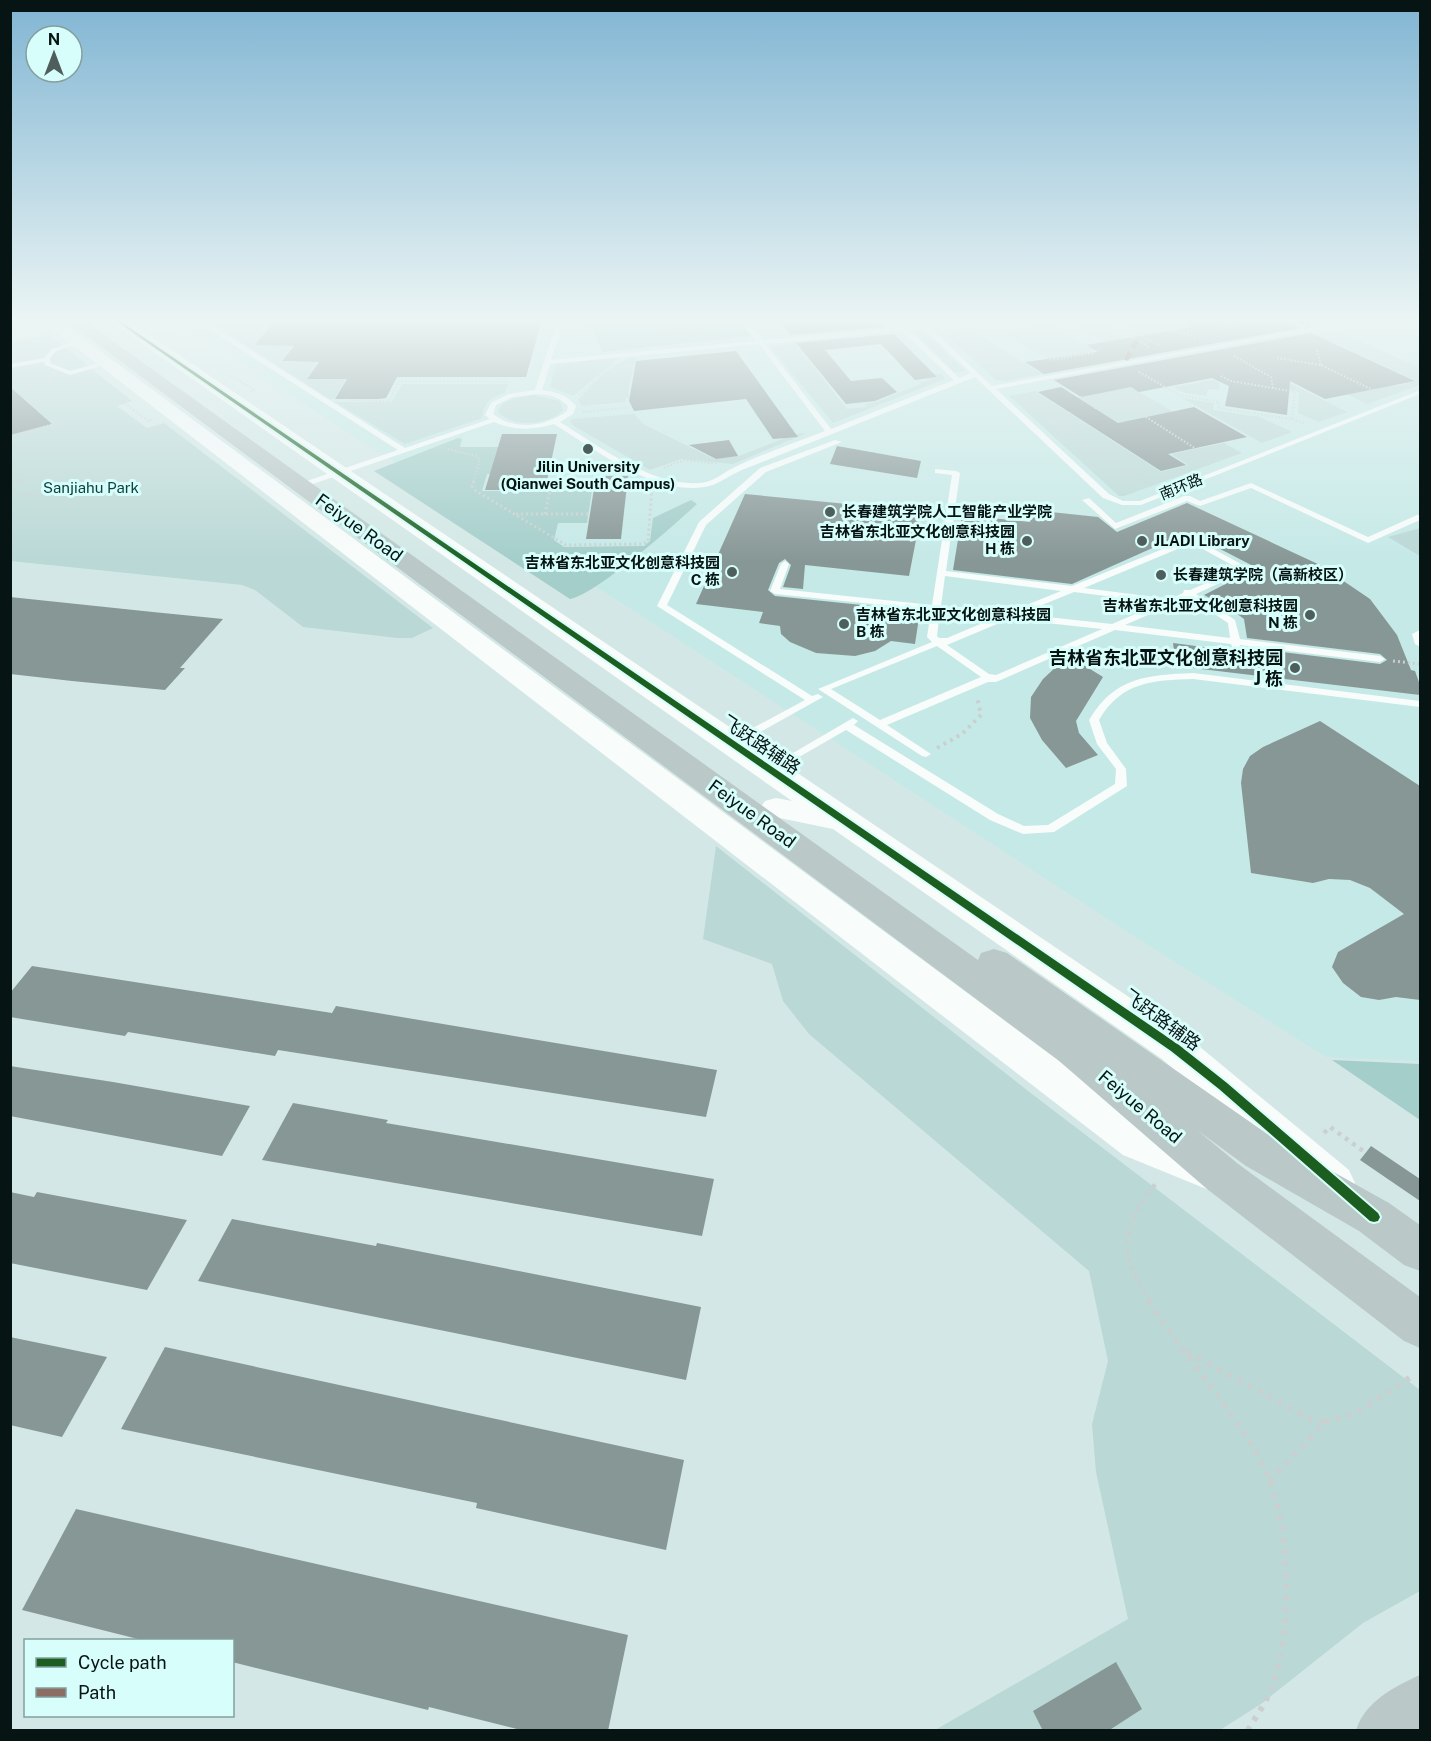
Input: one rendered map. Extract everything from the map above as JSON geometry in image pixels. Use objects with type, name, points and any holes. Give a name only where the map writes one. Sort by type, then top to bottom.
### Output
[{"type":"main road","name":"Feiyue Road","points":[[195,400],[319,480],[1261,1153],[1374,1217],[1420,1250]]},
{"type":"main road","name":"Feiyue Road","points":[[319,480],[1072,1049],[1222,1176],[1420,1325]]},
{"type":"main road","points":[[1385,1731],[1420,1704]]},
{"type":"street","points":[[155,400],[1137,1142],[1222,1176]]},
{"type":"street","name":"飞跃路辅路","points":[[218,400],[319,480],[658,694],[1175,1048],[1223,1086],[1374,1217]]},
{"type":"street","points":[[658,694],[680,739]]},
{"type":"street","points":[[776,808],[843,820]]},
{"type":"lane","points":[[324,400],[403,450]]},
{"type":"lane","points":[[494,420],[489,415],[493,404],[501,400]]},
{"type":"lane","points":[[805,400],[829,431]]},
{"type":"lane","points":[[555,422],[646,474],[668,484],[705,484],[906,400]]},
{"type":"lane","name":"南环路","points":[[1005,400],[1106,496],[1113,501],[1131,504],[1399,400]]},
{"type":"lane","points":[[319,480],[494,420],[528,427],[555,422],[570,412],[572,406],[568,401]]},
{"type":"lane","points":[[812,700],[662,606],[702,524],[764,470],[838,442]]},
{"type":"lane","points":[[938,471],[956,473],[958,479],[932,637],[940,644],[992,680],[1246,569],[1192,540],[940,644]]},
{"type":"lane","points":[[1086,500],[1115,526],[1187,498],[1200,504],[1251,485],[1368,540],[1420,517]]},
{"type":"lane","points":[[880,724],[1244,568],[1191,541],[823,690],[926,754]]},
{"type":"lane","points":[[785,564],[775,591],[1010,615],[1380,659]]},
{"type":"lane","points":[[941,573],[1167,601]]},
{"type":"lane","points":[[1098,630],[1238,647],[1232,622],[1187,592]]},
{"type":"lane","points":[[1420,633],[1417,634],[1420,644]]},
{"type":"lane","points":[[846,724],[994,817],[1023,830],[1050,829],[1121,786],[1121,769],[1102,744],[1094,720],[1101,704],[1113,693],[1141,681],[1165,676],[1193,676],[1420,704]]},
{"type":"lane","points":[[731,744],[827,692]]},
{"type":"lane","points":[[769,770],[864,714]]},
{"type":"path","points":[[340,400],[389,400]]},
{"type":"path","points":[[1028,400],[1099,456],[1155,488]]},
{"type":"path","points":[[1104,400],[1124,403],[1218,464]]},
{"type":"path","points":[[1094,408],[1137,400]]},
{"type":"path","points":[[1209,400],[1219,402],[1218,408],[1292,419],[1313,427]]},
{"type":"path","points":[[1292,419],[1294,400]]},
{"type":"path","points":[[122,401],[126,404]]},
{"type":"path","points":[[570,412],[632,407]]},
{"type":"path","points":[[1027,422],[1071,413]]},
{"type":"path","points":[[10,437],[67,420]]},
{"type":"path","points":[[431,441],[447,449],[476,456],[480,460],[472,486],[567,545],[643,544],[648,541],[652,487]]},
{"type":"path","points":[[646,474],[684,460],[724,464]]},
{"type":"path","points":[[10,467],[20,475],[22,481],[10,494]]},
{"type":"path","points":[[10,494],[136,481]]},
{"type":"path","points":[[545,514],[550,490]]},
{"type":"path","points":[[516,514],[590,514]]},
{"type":"path","points":[[1380,659],[1420,664]]},
{"type":"path","points":[[926,754],[962,734],[981,715],[976,689],[992,680]]},
{"type":"path","points":[[1323,1133],[1330,1127],[1366,1152]]},
{"type":"path","points":[[1157,1182],[1131,1219],[1125,1243],[1137,1284],[1233,1417],[1270,1481],[1283,1564],[1282,1647],[1271,1688],[1248,1731]]},
{"type":"path","points":[[1187,1351],[1310,1419],[1325,1422],[1356,1413],[1414,1375]]},
{"type":"path","points":[[1270,1481],[1325,1422]]},
{"type":"shaded area","points":[[298,400],[1420,400],[1420,1061],[1326,1057],[1129,933],[628,607]]},
{"type":"shaded area","points":[[458,438],[462,439],[460,447],[520,447],[514,474],[487,474],[482,491],[592,491],[587,523],[558,523],[554,540],[564,547],[644,546],[650,541],[653,518],[691,500],[697,504],[616,572],[598,585],[570,599],[374,471]]},
{"type":"shaded area","points":[[1332,1060],[1420,1064],[1420,1120]]},
{"type":"green space","name":"Sanjiahu Park","points":[[11,400],[131,400],[117,406],[147,428],[164,423],[433,628],[412,638],[397,638],[303,627],[255,590],[242,585],[11,561]]},
{"type":"green space","points":[[489,400],[484,408],[482,418],[405,444],[335,402]]},
{"type":"green space","points":[[557,400],[560,401],[563,410],[550,419],[532,422],[515,421],[500,414],[498,410],[505,402]]},
{"type":"green space","points":[[578,400],[626,402],[582,406]]},
{"type":"green space","points":[[814,400],[840,400],[847,409],[867,407],[865,403],[891,400],[833,423]]},
{"type":"green space","points":[[1014,400],[1049,400],[1161,472],[1188,465],[1171,454],[1224,443],[1242,453],[1119,496]]},
{"type":"green space","points":[[1083,400],[1154,400],[1172,411],[1147,437],[1123,422],[1118,423]]},
{"type":"green space","points":[[1186,400],[1214,403],[1213,410],[1260,417],[1292,432],[1262,443]]},
{"type":"green space","points":[[1299,400],[1324,400],[1347,412],[1319,422],[1298,413]]},
{"type":"green space","points":[[1359,400],[1377,400],[1367,404]]},
{"type":"green space","points":[[634,414],[643,424],[714,459],[739,456],[785,438],[783,435],[807,433],[733,464],[681,459],[650,470],[570,422],[572,419]]},
{"type":"green space","points":[[1420,528],[1420,556],[1388,537]]},
{"type":"green space","points":[[716,846],[1032,1094],[1420,1390],[1420,1591],[1363,1623],[1261,1704],[1220,1730],[935,1730],[1128,1619],[1096,1472],[1092,1424],[1108,1361],[1089,1271],[809,1034],[783,1001],[772,964],[703,939]]},
{"type":"building","points":[[10,400],[25,400],[52,424],[10,435]]},
{"type":"building","points":[[629,400],[734,400],[634,411]]},
{"type":"building","points":[[747,400],[772,400],[798,437],[773,439]]},
{"type":"building","points":[[843,400],[877,400],[875,401],[846,404]]},
{"type":"building","points":[[1051,400],[1082,400],[1118,423],[1194,407],[1247,437],[1168,454],[1186,465],[1161,471]]},
{"type":"building","points":[[1226,400],[1288,400],[1287,415],[1225,406]]},
{"type":"building","points":[[502,434],[557,434],[545,490],[485,490]]},
{"type":"building","points":[[729,440],[738,456],[716,459],[689,445]]},
{"type":"building","points":[[837,446],[921,461],[917,478],[830,464]]},
{"type":"building","points":[[596,476],[628,476],[621,539],[586,539]]},
{"type":"building","points":[[745,494],[909,510],[908,512],[921,514],[909,576],[805,565],[803,589],[783,587],[791,565],[785,559],[779,563],[768,590],[775,596],[920,611],[915,644],[891,641],[875,651],[855,656],[816,653],[790,642],[781,634],[780,626],[759,623],[763,612],[696,604]]},
{"type":"building","points":[[1187,503],[1320,565],[1370,599],[1397,635],[1411,670],[1415,671],[1420,685],[1420,695],[1176,666],[1173,643],[1233,651],[1249,652],[1249,648],[1380,664],[1387,660],[1380,654],[1247,638],[1244,619],[1204,595],[1257,568],[1186,533],[1072,584],[953,570],[962,515],[1030,522],[1032,510],[1098,517],[1117,532]]},
{"type":"building","points":[[10,597],[223,619],[180,668],[185,668],[165,690],[72,681],[10,674]]},
{"type":"building","points":[[1074,659],[1103,677],[1076,721],[1079,733],[1098,755],[1066,768],[1042,740],[1030,718],[1031,697],[1043,679],[1058,665]]},
{"type":"building","points":[[1320,721],[1420,786],[1420,1000],[1396,997],[1379,1000],[1361,997],[1343,983],[1332,967],[1338,952],[1404,914],[1370,888],[1350,880],[1329,879],[1313,883],[1251,873],[1241,783],[1243,769],[1250,756],[1263,747]]},
{"type":"building","points":[[32,966],[332,1013],[336,1006],[717,1070],[706,1117],[278,1050],[275,1056],[128,1032],[125,1036],[10,1017],[10,993]]},
{"type":"building","points":[[10,1066],[250,1106],[222,1156],[10,1116]]},
{"type":"building","points":[[293,1103],[388,1120],[386,1123],[714,1179],[702,1236],[262,1160]]},
{"type":"building","points":[[1371,1146],[1420,1179],[1420,1201],[1360,1160]]},
{"type":"building","points":[[10,1192],[34,1197],[37,1192],[187,1220],[147,1290],[10,1263]]},
{"type":"building","points":[[232,1219],[376,1246],[377,1243],[701,1307],[686,1380],[198,1281]]},
{"type":"building","points":[[10,1337],[107,1357],[62,1437],[10,1425]]},
{"type":"building","points":[[165,1347],[684,1460],[666,1550],[476,1508],[477,1503],[121,1429]]},
{"type":"building","points":[[76,1509],[628,1635],[608,1731],[525,1731],[234,1662],[234,1639],[138,1639],[22,1610]]},
{"type":"building","points":[[1116,1662],[1142,1709],[1108,1731],[1043,1731],[1033,1711]]},
{"type":"cycle path","points":[[233,400],[1175,1048],[1223,1086],[1374,1217]]},
{"type":"place","name":"Jilin University (Qianwei South Campus)","points":[[588,449]]},
{"type":"place","name":"长春建筑学院人工智能产业学院","points":[[830,512]]},
{"type":"place","name":"吉林省东北亚文化创意科技园 H 栋","points":[[1027,541]]},
{"type":"place","name":"JLADI Library","points":[[1142,541]]},
{"type":"place","name":"吉林省东北亚文化创意科技园 C 栋","points":[[732,572]]},
{"type":"place","name":"长春建筑学院（高新校区）","points":[[1161,575]]},
{"type":"place","name":"吉林省东北亚文化创意科技园 N 栋","points":[[1310,615]]},
{"type":"place","name":"吉林省东北亚文化创意科技园 B 栋","points":[[844,624]]},
{"type":"place","name":"吉林省东北亚文化创意科技园 J 栋","points":[[1295,668]]}]
